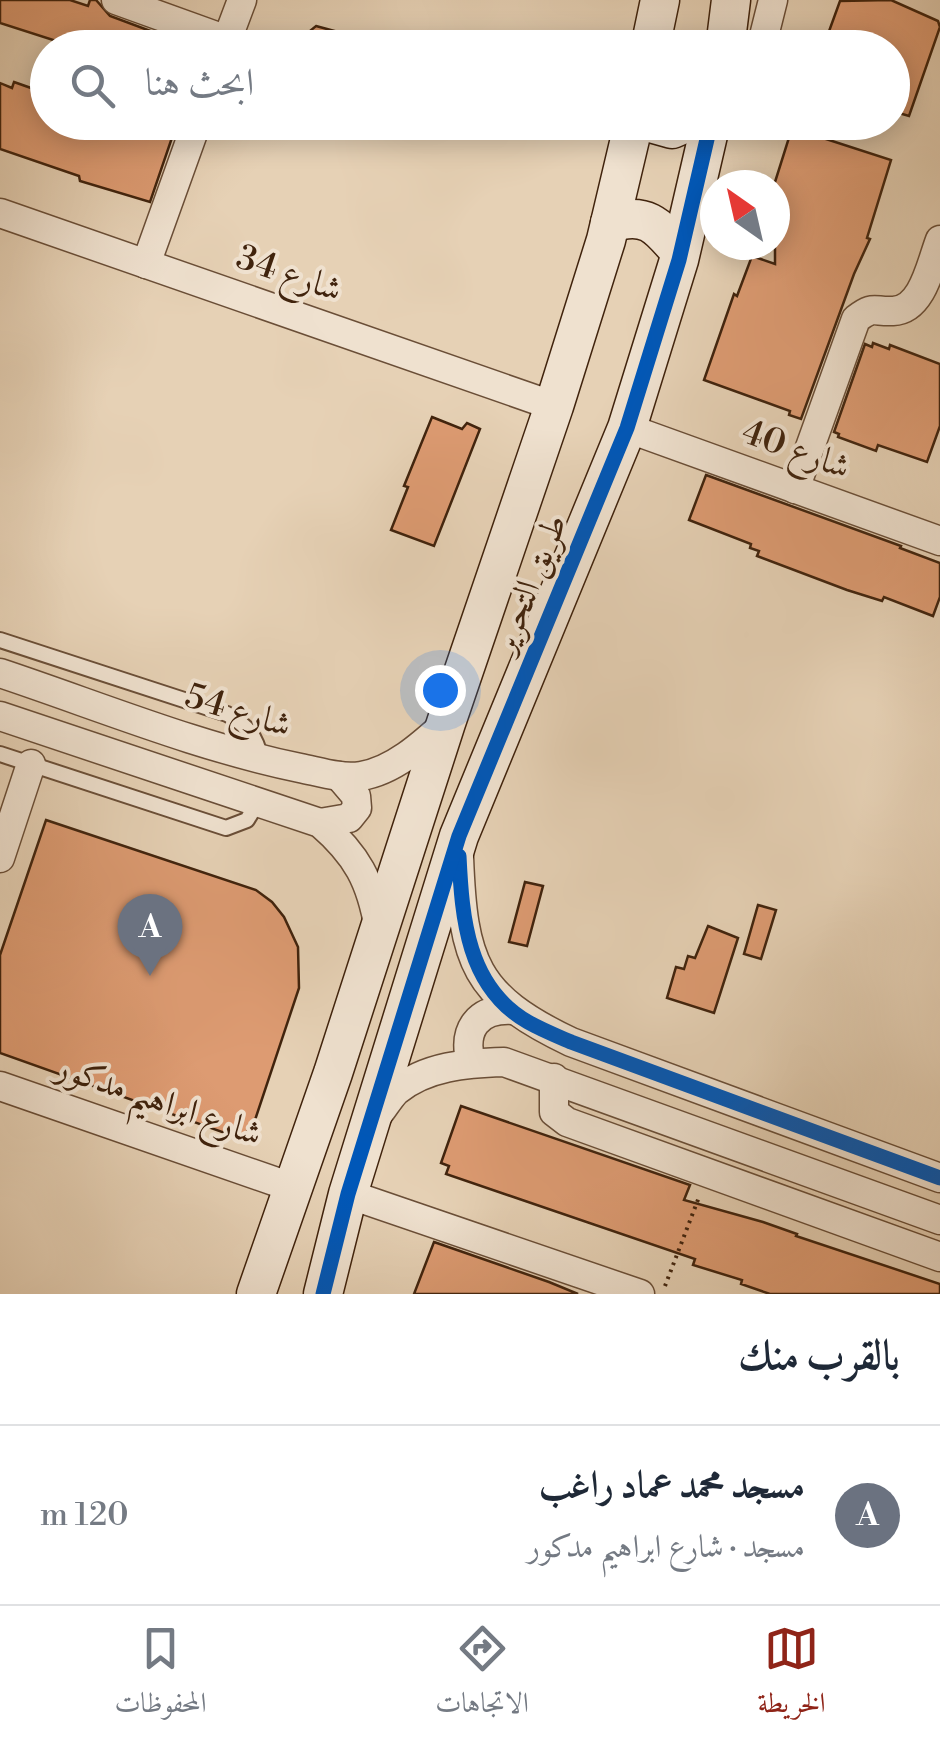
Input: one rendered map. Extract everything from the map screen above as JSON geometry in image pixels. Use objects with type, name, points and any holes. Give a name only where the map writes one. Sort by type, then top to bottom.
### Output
[{"type":"street","points":[[116,0],[191,30]]},
{"type":"street","points":[[231,30],[242,0]]},
{"type":"street","points":[[654,30],[660,0]]},
{"type":"street","points":[[728,30],[731,0]]},
{"type":"street","points":[[766,30],[773,0]]},
{"type":"street","points":[[146,264],[191,140]]},
{"type":"street","name":"طريق التحرير","points":[[256,1294],[554,406],[610,223],[630,140]]},
{"type":"street","name":"طريق التحرير","points":[[322,1294],[348,1194],[459,836],[627,428],[680,252],[707,140]]},
{"type":"street","name":"شارع 34","points":[[0,213],[554,406]]},
{"type":"street","points":[[610,223],[629,219],[650,222],[680,252]]},
{"type":"street","points":[[796,490],[856,319],[867,310],[892,312],[916,300],[940,240]]},
{"type":"street","name":"شارع 40","points":[[627,428],[940,541]]},
{"type":"street","name":"شارع 54","points":[[0,673],[261,760],[338,776],[362,776],[393,764],[446,723]]},
{"type":"street","points":[[0,716],[320,823],[345,844],[363,871],[374,901],[379,932]]},
{"type":"street","points":[[0,858],[31,764]]},
{"type":"street","points":[[320,823],[349,818],[356,808],[356,796],[338,776]]},
{"type":"street","points":[[459,836],[462,912],[468,944],[482,974],[526,1021],[571,1042],[940,1178]]},
{"type":"street","points":[[471,1063],[468,1036],[473,1026],[490,1012],[513,1010]]},
{"type":"street","points":[[372,1122],[396,1091],[428,1073],[471,1063],[504,1062],[940,1220]]},
{"type":"street","points":[[554,1078],[554,1112],[567,1122],[940,1257]]},
{"type":"street","name":"شارع ابراهيم مدكور","points":[[0,1086],[294,1188]]},
{"type":"street","points":[[348,1194],[640,1294]]},
{"type":"lane","points":[[0,640],[227,714],[244,724],[256,738],[261,760]]},
{"type":"lane","points":[[0,754],[226,828],[248,820],[259,800]]},
{"type":"path","points":[[662,1294],[708,1174]]},
{"type":"building","points":[[0,0],[70,0],[88,6],[90,0],[96,0],[110,16],[148,30],[30,33],[0,23]]},
{"type":"building","points":[[891,0],[938,21],[940,27],[910,113],[910,30],[829,30],[840,1]]},
{"type":"building","points":[[14,82],[30,88],[30,140],[171,140],[150,202],[80,181],[79,176],[0,149],[0,83],[12,88]]},
{"type":"building","points":[[788,140],[829,140],[891,160],[867,238],[870,239],[801,419],[789,415],[790,411],[704,380],[734,294],[737,296],[750,260],[775,264],[775,260],[790,260],[790,170],[779,170]]},
{"type":"building","points":[[873,343],[889,349],[890,345],[940,364],[940,426],[927,462],[878,445],[876,451],[834,432],[865,344],[872,347]]},
{"type":"building","points":[[432,417],[462,429],[467,423],[480,429],[434,546],[391,530]]},
{"type":"building","points":[[706,475],[940,563],[940,597],[933,616],[884,597],[882,601],[847,590],[757,556],[759,551],[750,548],[751,544],[689,520]]},
{"type":"building","points":[[46,820],[256,890],[284,917],[298,947],[299,988],[252,1129],[236,1137],[0,1053],[0,955]]},
{"type":"building","points":[[525,882],[543,886],[527,946],[509,942]]},
{"type":"building","points":[[758,905],[776,910],[761,959],[744,954]]},
{"type":"building","points":[[708,926],[738,938],[714,1013],[667,998],[676,967],[684,969],[688,956],[695,958]]},
{"type":"building","points":[[461,1106],[690,1185],[684,1200],[763,1222],[940,1284],[940,1294],[770,1294],[741,1284],[742,1280],[693,1265],[695,1259],[446,1174],[449,1166],[441,1163]]},
{"type":"building","points":[[434,1242],[549,1282],[578,1294],[414,1294]]},
{"type":"cycle path","points":[[323,1294],[348,1194],[459,836],[627,428],[679,260],[707,140]]},
{"type":"cycle path","points":[[459,856],[466,927],[480,970],[492,990],[528,1022],[571,1042],[940,1178]]},
{"type":"place","name":"مسجد محمد عماد راغب","points":[[150,976]]}]
